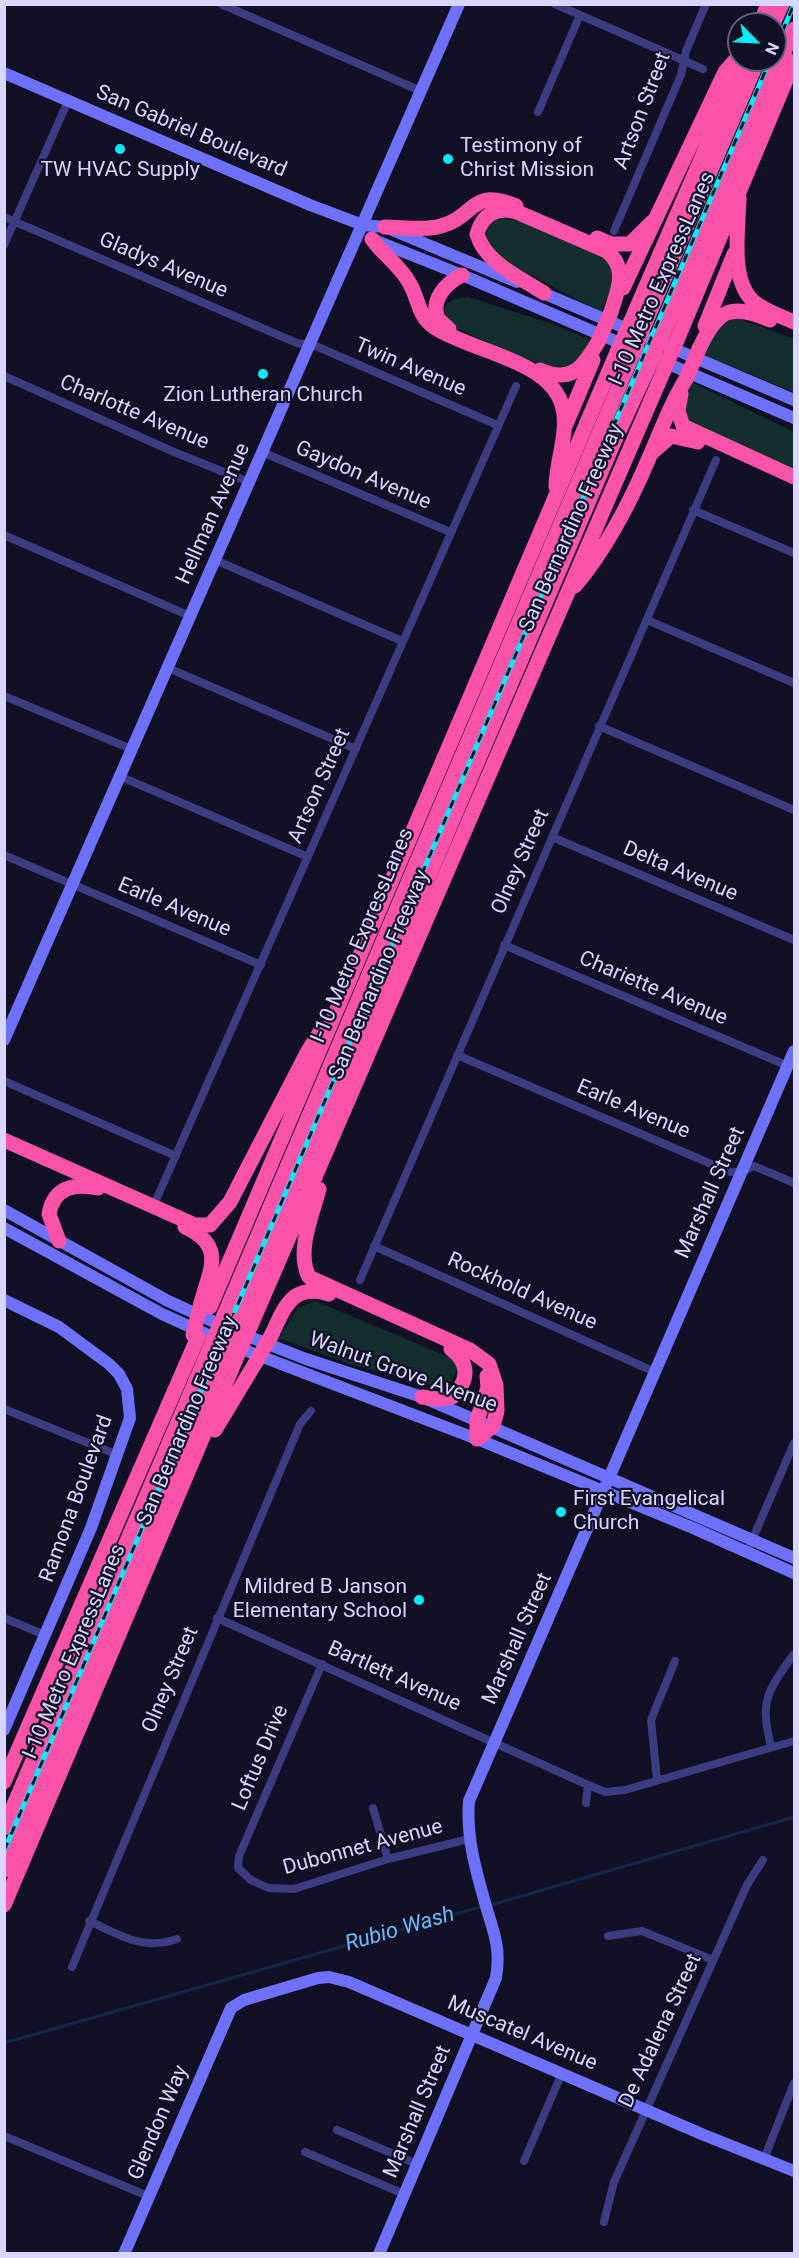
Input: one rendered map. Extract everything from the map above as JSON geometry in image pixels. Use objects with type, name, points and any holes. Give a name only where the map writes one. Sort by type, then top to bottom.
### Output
[{"type":"highway","name":"I-10 Metro ExpressLanes","points":[[4,1870],[245,1322],[614,442],[657,367],[663,334],[795,29]]},
{"type":"highway","name":"San Bernardino Freeway","points":[[245,1322],[329,1148],[565,597],[657,367],[677,340],[795,61]]},
{"type":"highway","points":[[556,493],[556,467],[564,426],[598,342],[652,222],[727,70]]},
{"type":"highway","points":[[637,324],[739,72]]},
{"type":"highway","name":"I-10 Metro ExpressLanes","points":[[4,1828],[225,1313],[637,324],[752,72]]},
{"type":"highway","points":[[739,189],[737,268],[740,281],[751,300],[761,308],[795,322]]},
{"type":"highway","points":[[384,227],[444,225],[481,201],[489,199],[507,202],[611,244],[624,245],[635,242],[652,222]]},
{"type":"highway","points":[[544,293],[494,260],[483,248],[477,234],[479,226],[489,213],[505,209],[518,212],[607,251],[615,258],[621,273],[611,312]]},
{"type":"highway","points":[[372,239],[405,276],[428,322],[445,333],[528,369],[549,382],[561,400],[564,426]]},
{"type":"highway","points":[[699,350],[739,240]]},
{"type":"highway","points":[[462,275],[444,288],[435,312],[443,325],[465,337],[557,375],[573,373],[580,369],[598,342]]},
{"type":"highway","points":[[565,597],[597,560],[649,458],[674,397],[686,379],[710,327],[728,312],[739,310],[795,330]]},
{"type":"highway","name":"San Bernardino Freeway","points":[[4,1782],[195,1339],[205,1305],[342,1000],[556,493],[625,353]]},
{"type":"highway","points":[[686,379],[678,411],[683,426],[795,477]]},
{"type":"highway","points":[[649,458],[664,439],[678,436],[795,483]]},
{"type":"highway","points":[[4,1140],[195,1225],[210,1224],[230,1202],[308,1051],[342,1000]]},
{"type":"highway","points":[[4,1146],[205,1238],[210,1245],[212,1261],[205,1305]]},
{"type":"highway","points":[[329,1148],[304,1249],[305,1269],[309,1277],[480,1356],[489,1364],[496,1385],[497,1411],[493,1426],[477,1439]]},
{"type":"highway","points":[[59,1241],[49,1214],[56,1196],[72,1186],[98,1188]]},
{"type":"highway","points":[[190,1471],[256,1362],[290,1300],[303,1292],[314,1290],[329,1294],[477,1363],[487,1375],[488,1388],[477,1420],[477,1439]]},
{"type":"highway","points":[[422,1397],[437,1399],[452,1397],[462,1385],[466,1371],[464,1362],[451,1349]]},
{"type":"highway","name":"San Bernardino Freeway","points":[[4,1905],[190,1471],[232,1352]]},
{"type":"street","points":[[221,4],[421,91]]},
{"type":"street","name":"Hellman Avenue","points":[[4,1040],[459,4]]},
{"type":"street","points":[[555,4],[703,69]]},
{"type":"street","name":"Artson Street","points":[[614,231],[681,75],[683,61],[706,4]]},
{"type":"street","points":[[538,112],[580,15]]},
{"type":"street","name":"San Gabriel Boulevard","points":[[4,73],[363,225],[384,227],[795,400]]},
{"type":"street","points":[[4,245],[68,101]]},
{"type":"street","name":"Gladys Avenue","points":[[4,217],[297,343],[309,346]]},
{"type":"street","points":[[363,225],[372,239],[462,275],[795,418]]},
{"type":"street","name":"Twin Avenue","points":[[309,346],[318,347],[497,425]]},
{"type":"street","name":"Charlotte Avenue","points":[[4,376],[174,452],[249,482]]},
{"type":"street","name":"Artson Street","points":[[156,1200],[516,386]]},
{"type":"street","name":"Gaydon Avenue","points":[[262,452],[450,532]]},
{"type":"street","name":"Olney Street","points":[[360,1280],[716,460]]},
{"type":"street","points":[[693,510],[795,553]]},
{"type":"street","points":[[4,535],[190,616]]},
{"type":"street","points":[[215,560],[402,641]]},
{"type":"street","points":[[646,620],[795,682]]},
{"type":"street","points":[[168,668],[356,749]]},
{"type":"street","points":[[4,696],[131,749]]},
{"type":"street","points":[[599,726],[795,810]]},
{"type":"street","points":[[120,776],[308,857]]},
{"type":"street","name":"Delta Avenue","points":[[552,837],[795,940]]},
{"type":"street","name":"Earle Avenue","points":[[4,855],[261,964]]},
{"type":"street","name":"Chariette Avenue","points":[[504,945],[788,1066]]},
{"type":"street","name":"Marshall Street","points":[[379,2253],[493,1987],[499,1959],[498,1939],[488,1915],[469,1839],[469,1801],[795,1051]]},
{"type":"street","name":"Earle Avenue","points":[[457,1055],[730,1172],[742,1172],[754,1166],[795,1183]]},
{"type":"street","points":[[4,1081],[176,1156]]},
{"type":"street","name":"Walnut Grove Avenue","points":[[4,1210],[168,1301],[232,1330],[306,1359],[422,1397],[493,1426],[606,1485],[795,1573]]},
{"type":"street","name":"Walnut Grove Avenue","points":[[4,1228],[162,1314],[226,1343],[477,1439],[753,1540],[795,1558]]},
{"type":"street","name":"Rockhold Avenue","points":[[374,1246],[655,1372]]},
{"type":"street","name":"Ramona Boulevard","points":[[4,1300],[78,1338],[119,1374],[127,1389],[130,1418],[91,1528],[4,1730]]},
{"type":"street","points":[[4,1409],[118,1455]]},
{"type":"street","name":"Olney Street","points":[[72,1967],[89,1921],[300,1424],[311,1411]]},
{"type":"street","points":[[747,1552],[795,1443]]},
{"type":"street","points":[[4,1618],[45,1635]]},
{"type":"street","name":"Bartlett Avenue","points":[[217,1618],[605,1791],[626,1790],[795,1741]]},
{"type":"street","points":[[771,1747],[764,1709],[773,1686],[793,1655]]},
{"type":"street","points":[[657,1780],[651,1720],[675,1661]]},
{"type":"street","name":"Loftus Drive","points":[[238,1868],[239,1856],[322,1664]]},
{"type":"street","points":[[586,1803],[588,1785]]},
{"type":"street","points":[[373,1808],[388,1859]]},
{"type":"street","name":"Dubonnet Avenue","points":[[238,1868],[251,1880],[282,1890],[294,1889],[388,1859],[469,1839]]},
{"type":"street","name":"De Adalena Street","points":[[604,2222],[614,2182],[747,1885],[764,1860]]},
{"type":"street","points":[[89,1921],[144,1945],[155,1946],[177,1939]]},
{"type":"street","points":[[608,1936],[642,1931],[713,1960]]},
{"type":"street","name":"Muscatel Avenue","points":[[231,2008],[244,2000],[329,1977],[349,1982],[646,2110],[795,2171]]},
{"type":"street","name":"Glendon Way","points":[[124,2253],[231,2008]]},
{"type":"street","points":[[524,2161],[562,2073]]},
{"type":"street","points":[[764,2159],[795,2083]]},
{"type":"street","points":[[337,2130],[417,2164]]},
{"type":"street","points":[[4,2136],[148,2196]]},
{"type":"street","points":[[305,2152],[404,2194]]},
{"type":"green space","points":[[500,218],[523,221],[604,255],[614,269],[611,290],[601,312],[498,258],[485,243],[488,228],[493,221]]},
{"type":"green space","points":[[468,297],[555,325],[590,340],[580,358],[570,365],[560,367],[530,360],[455,327],[445,318],[445,306],[454,299]]},
{"type":"green space","points":[[737,318],[794,339],[794,392],[704,355],[719,326]]},
{"type":"green space","points":[[689,381],[794,432],[794,471],[688,424],[682,402]]},
{"type":"green space","points":[[315,1301],[449,1357],[455,1363],[457,1370],[451,1382],[438,1387],[350,1364],[279,1338],[298,1308]]},
{"type":"waterway","name":"Rubio Wash","points":[[491,1905],[794,1817]]},
{"type":"waterway","name":"Rubio Wash","points":[[4,2043],[484,1906]]},
{"type":"railway","points":[[787,21],[794,4]]},
{"type":"railway","points":[[4,1851],[765,72]]},
{"type":"place","name":"TW HVAC Supply","points":[[120,149]]},
{"type":"place","name":"Testimony of Christ Mission","points":[[448,159]]},
{"type":"place","name":"Zion Lutheran Church","points":[[263,374]]},
{"type":"place","name":"First Evangelical Church","points":[[561,1512]]},
{"type":"place","name":"Mildred B Janson Elementary School","points":[[419,1600]]}]
